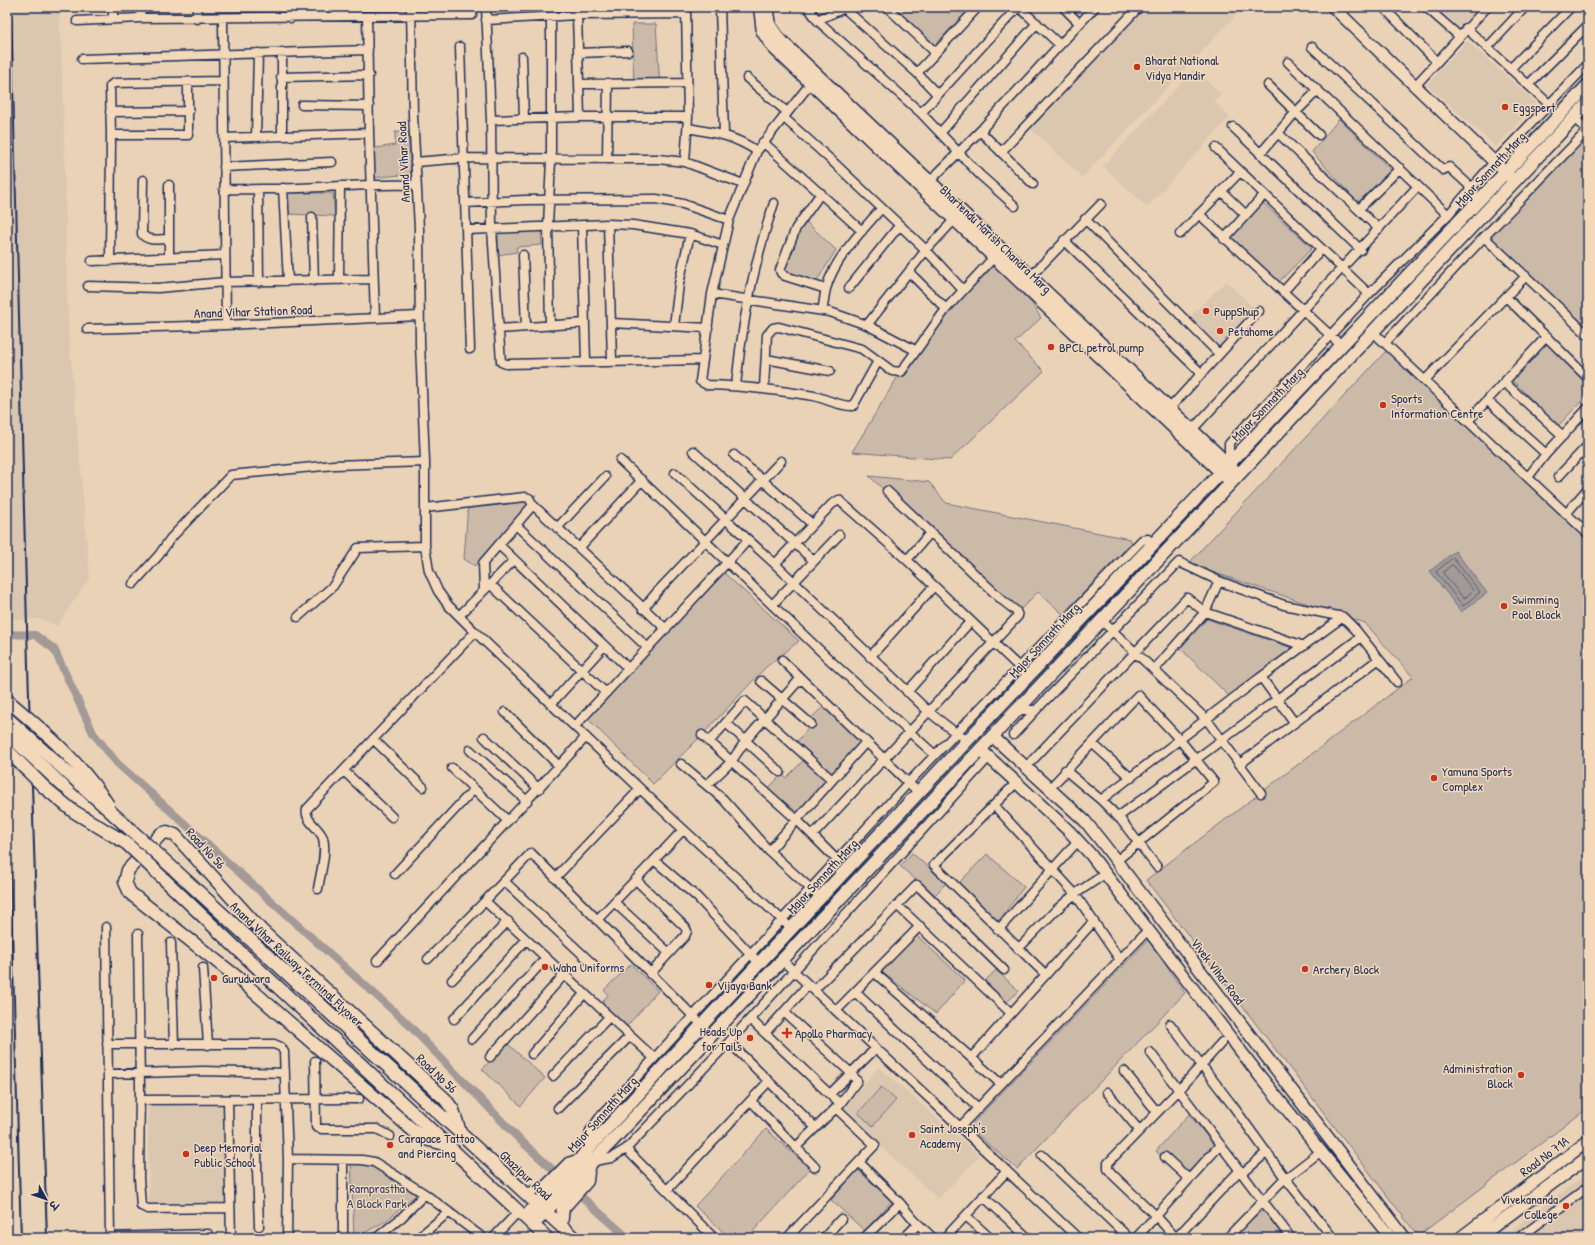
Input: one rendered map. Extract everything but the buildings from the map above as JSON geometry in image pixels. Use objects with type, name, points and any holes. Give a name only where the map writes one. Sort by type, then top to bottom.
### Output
[{"type":"main road","name":"Bhartendu Harish Chandra Marg","points":[[760,7],[764,32],[774,48],[814,79],[929,182],[1192,430],[1225,469]]},
{"type":"main road","name":"Bhartendu Harish Chandra Marg","points":[[768,7],[770,26],[779,39],[814,79],[955,219],[1234,478]]},
{"type":"main road","name":"Major Somnath Marg","points":[[526,1218],[542,1208],[554,1197],[702,1025],[759,963],[981,726],[1588,85]]},
{"type":"main road","name":"Major Somnath Marg","points":[[583,1165],[948,792],[984,753],[992,736],[1588,103]]},
{"type":"main road","points":[[1329,360],[1338,368]]},
{"type":"main road","name":"Anand Vihar Railway Terminal Flyover","points":[[7,700],[45,732],[94,783],[115,817]]},
{"type":"main road","name":"Anand Vihar Railway Terminal Flyover","points":[[7,718],[153,850],[433,1110],[460,1132]]},
{"type":"main road","points":[[981,726],[992,736]]},
{"type":"main road","points":[[7,733],[126,843],[233,946],[449,1145],[547,1238]]},
{"type":"main road","points":[[969,740],[984,753]]},
{"type":"main road","points":[[7,750],[44,787],[73,811],[126,843]]},
{"type":"main road","name":"Road No 56","points":[[449,1145],[429,1140],[415,1132],[238,978],[130,893],[125,882],[128,870],[161,834],[166,832],[175,835],[262,931],[445,1099],[453,1110],[460,1132]]},
{"type":"main road","name":"Ghazipur Road","points":[[460,1132],[542,1208],[567,1234]]},
{"type":"main road","points":[[567,1234],[554,1197],[583,1165]]},
{"type":"main road","points":[[491,1185],[503,1172]]},
{"type":"street","points":[[113,7],[114,19]]},
{"type":"street","points":[[140,18],[141,7]]},
{"type":"street","points":[[196,7],[197,19]]},
{"type":"street","points":[[290,7],[291,18]]},
{"type":"street","points":[[77,21],[140,18],[223,19],[367,16],[411,11],[472,15],[474,13],[474,7]]},
{"type":"street","points":[[486,7],[491,120],[492,229],[501,362],[506,364],[612,360],[703,360]]},
{"type":"street","points":[[720,7],[724,134]]},
{"type":"street","points":[[808,7],[817,20],[921,113],[941,132],[958,152],[1015,206]]},
{"type":"street","points":[[887,7],[935,52]]},
{"type":"street","points":[[917,73],[978,7]]},
{"type":"street","points":[[921,113],[1019,7],[1060,44]]},
{"type":"street","points":[[1063,7],[1080,23]]},
{"type":"street","points":[[929,182],[980,132],[1095,7]]},
{"type":"street","points":[[1001,152],[1139,7]]},
{"type":"street","points":[[1333,7],[1514,181]]},
{"type":"street","points":[[1383,7],[1436,61]]},
{"type":"street","points":[[1426,7],[1458,36]]},
{"type":"street","points":[[1415,86],[1458,36],[1487,7]]},
{"type":"street","points":[[1487,48],[1525,7]]},
{"type":"street","points":[[817,20],[832,10],[846,8],[917,73],[937,94]]},
{"type":"street","points":[[1510,69],[1569,8]]},
{"type":"street","points":[[486,20],[686,10],[688,128],[685,162]]},
{"type":"street","name":"Anand Vihar Road","points":[[411,11],[425,462],[425,546],[432,582],[443,599],[474,632],[575,726],[683,830],[792,929]]},
{"type":"street","points":[[577,15],[580,117]]},
{"type":"street","points":[[367,16],[370,185],[375,318]]},
{"type":"street","points":[[550,325],[548,226],[551,160],[551,17]]},
{"type":"street","points":[[223,19],[226,325]]},
{"type":"street","points":[[941,132],[1037,23]]},
{"type":"street","points":[[1528,85],[1588,24]]},
{"type":"street","points":[[1466,28],[1549,104]]},
{"type":"street","points":[[460,47],[465,158],[470,349]]},
{"type":"street","points":[[1312,47],[1443,170],[1449,167],[1472,188],[1476,203]]},
{"type":"street","points":[[82,59],[223,53],[368,50]]},
{"type":"street","points":[[579,53],[628,51]]},
{"type":"street","points":[[282,52],[282,136]]},
{"type":"street","points":[[256,137],[258,53]]},
{"type":"street","points":[[522,58],[524,119]]},
{"type":"street","points":[[1288,62],[1448,214]]},
{"type":"street","points":[[1225,469],[1229,444],[1235,437],[1369,294],[1448,214],[1494,162],[1588,64]]},
{"type":"street","points":[[281,77],[369,75]]},
{"type":"street","points":[[747,78],[881,209],[926,250],[962,289]]},
{"type":"street","points":[[814,79],[763,142],[757,151],[743,184],[730,220],[712,294],[700,382],[702,384],[764,387],[827,399],[853,406],[878,361]]},
{"type":"street","points":[[110,261],[111,135],[109,88],[114,83],[223,81]]},
{"type":"street","points":[[111,135],[186,136],[189,133],[188,82]]},
{"type":"street","points":[[607,159],[608,83]]},
{"type":"street","points":[[579,84],[687,83]]},
{"type":"street","points":[[1268,85],[1319,135]]},
{"type":"street","points":[[1260,154],[1295,113],[1317,91]]},
{"type":"street","points":[[302,105],[369,106]]},
{"type":"street","points":[[110,112],[189,111]]},
{"type":"street","points":[[491,120],[607,116],[688,118]]},
{"type":"street","points":[[1385,343],[1484,237],[1588,130],[1574,118]]},
{"type":"street","points":[[1233,127],[1361,250]]},
{"type":"street","points":[[688,128],[724,134],[757,151]]},
{"type":"street","points":[[980,132],[1033,184]]},
{"type":"street","points":[[224,138],[369,133]]},
{"type":"street","points":[[1278,133],[1379,229]]},
{"type":"street","points":[[763,142],[862,231]]},
{"type":"street","points":[[1216,148],[1342,270],[1369,294]]},
{"type":"street","points":[[415,162],[465,158],[551,160],[658,159],[685,162],[743,184]]},
{"type":"street","points":[[224,167],[332,162]]},
{"type":"street","points":[[1359,209],[1400,168]]},
{"type":"street","points":[[1180,234],[1240,172]]},
{"type":"street","points":[[143,180],[142,234],[145,238],[150,239],[169,239]]},
{"type":"street","points":[[169,257],[170,185]]},
{"type":"street","points":[[224,189],[258,190],[370,185],[416,186]]},
{"type":"street","points":[[338,280],[340,186]]},
{"type":"street","points":[[1192,430],[1361,250],[1418,186]]},
{"type":"street","points":[[283,188],[288,281]]},
{"type":"street","points":[[258,190],[259,282]]},
{"type":"street","points":[[1221,191],[1246,215]]},
{"type":"street","points":[[821,193],[796,228],[780,270],[785,276],[826,289]]},
{"type":"street","points":[[1224,239],[1264,195]]},
{"type":"street","points":[[465,203],[549,200],[656,199],[683,204],[730,220]]},
{"type":"street","points":[[736,386],[758,251],[774,203]]},
{"type":"street","points":[[1030,277],[1064,240],[1101,204]]},
{"type":"street","points":[[822,311],[826,289],[838,264],[862,231],[881,209]]},
{"type":"street","points":[[1199,214],[1224,239],[1342,346]]},
{"type":"street","points":[[312,217],[314,281]]},
{"type":"street","points":[[867,325],[926,250],[955,219]]},
{"type":"street","points":[[1085,219],[1219,354]]},
{"type":"street","points":[[466,230],[608,224],[647,226],[690,234],[723,246]]},
{"type":"street","points":[[608,224],[612,360]]},
{"type":"street","points":[[582,226],[586,361]]},
{"type":"street","points":[[849,288],[899,226]]},
{"type":"street","points":[[674,326],[679,284],[690,234]]},
{"type":"street","points":[[1484,237],[1588,335]]},
{"type":"street","points":[[1064,240],[1200,373]]},
{"type":"street","points":[[1283,292],[1321,249]]},
{"type":"street","points":[[92,261],[225,255]]},
{"type":"street","points":[[523,255],[526,328]]},
{"type":"street","points":[[764,387],[768,336],[773,328],[779,327],[862,349],[892,371],[901,372],[915,350],[962,289],[995,256]]},
{"type":"street","points":[[910,272],[946,309]]},
{"type":"street","points":[[1425,380],[1526,276]]},
{"type":"street","points":[[88,286],[158,288],[225,282],[373,279]]},
{"type":"street","points":[[712,294],[840,314],[867,325],[915,350]]},
{"type":"street","points":[[1506,297],[1588,378]]},
{"type":"street","points":[[1169,409],[1200,373],[1259,311]]},
{"type":"street","name":"Anand Vihar Station Road","points":[[87,329],[226,325],[420,316]]},
{"type":"street","points":[[498,329],[585,323]]},
{"type":"street","points":[[612,323],[708,328]]},
{"type":"street","points":[[1372,332],[1425,380],[1566,514],[1587,531]]},
{"type":"street","points":[[1468,421],[1547,336]]},
{"type":"street","points":[[766,359],[830,371]]},
{"type":"street","points":[[1505,382],[1563,436]]},
{"type":"street","points":[[1488,401],[1546,454]]},
{"type":"street","points":[[1528,478],[1546,454],[1588,408]]},
{"type":"street","points":[[1558,477],[1588,445]]},
{"type":"street","points":[[693,451],[745,500],[814,561]]},
{"type":"street","points":[[734,455],[812,524]]},
{"type":"street","points":[[620,460],[772,605],[935,755]]},
{"type":"street","points":[[643,609],[705,540],[763,482],[781,461]]},
{"type":"street","points":[[133,584],[159,555],[170,539],[232,475],[334,465],[425,462]]},
{"type":"street","points":[[675,473],[775,564],[870,657],[929,712],[956,733],[969,740]]},
{"type":"street","points":[[557,528],[605,478]]},
{"type":"street","points":[[579,548],[642,480]]},
{"type":"street","points":[[1566,514],[1588,488]]},
{"type":"street","points":[[813,835],[1018,616],[1016,611],[886,491]]},
{"type":"street","points":[[424,508],[525,497],[529,498],[533,505],[557,528],[666,629]]},
{"type":"street","points":[[775,564],[812,524],[832,504],[839,500],[907,560],[1028,677]]},
{"type":"street","points":[[484,590],[483,563],[533,505]]},
{"type":"street","points":[[516,526],[648,648]]},
{"type":"street","points":[[907,560],[930,533]]},
{"type":"street","points":[[772,605],[839,535]]},
{"type":"street","points":[[948,792],[794,971],[729,1042],[626,1149],[611,1158],[583,1165],[589,1136],[593,1126],[692,1015],[909,782],[1142,540],[1148,539],[1154,544]]},
{"type":"street","points":[[575,726],[748,540]]},
{"type":"street","points":[[499,545],[629,669]]},
{"type":"street","points":[[298,617],[333,586],[358,548],[425,546]]},
{"type":"street","points":[[458,616],[514,560]]},
{"type":"street","points":[[1013,735],[1179,562],[1219,581],[1284,605],[1342,617],[1361,637],[1397,682]]},
{"type":"street","points":[[1154,670],[1205,612],[1219,581]]},
{"type":"street","points":[[490,584],[606,693]]},
{"type":"street","points":[[870,657],[934,586]]},
{"type":"street","points":[[1026,767],[1187,598],[1205,612],[1304,646]]},
{"type":"street","points":[[1101,800],[1342,617]]},
{"type":"street","points":[[1101,620],[1206,719],[1261,793]]},
{"type":"street","points":[[907,692],[970,622]]},
{"type":"street","points":[[318,889],[324,844],[321,834],[306,816],[307,809],[344,772],[373,739],[474,632]]},
{"type":"street","points":[[1118,817],[1361,637]]},
{"type":"street","points":[[551,704],[604,646]]},
{"type":"street","points":[[1240,764],[1379,659]]},
{"type":"street","points":[[782,660],[919,793]]},
{"type":"street","points":[[1261,677],[1294,722]]},
{"type":"street","points":[[707,785],[731,762],[746,740],[801,678]]},
{"type":"street","points":[[761,681],[783,698],[811,724]]},
{"type":"street","points":[[1049,789],[1065,770],[1093,744],[1138,695],[1196,758],[1214,782],[1116,861]]},
{"type":"street","points":[[709,742],[745,701],[804,752],[832,779]]},
{"type":"street","points":[[1017,710],[1036,710]]},
{"type":"street","points":[[505,712],[560,766]]},
{"type":"street","points":[[726,723],[780,772]]},
{"type":"street","points":[[702,735],[796,819],[837,860]]},
{"type":"street","name":"Vivek Vihar Road","points":[[992,736],[1084,821],[1405,1238]]},
{"type":"street","points":[[484,737],[538,789]]},
{"type":"street","points":[[377,961],[586,737]]},
{"type":"street","points":[[373,739],[423,787]]},
{"type":"street","points":[[768,850],[866,742]]},
{"type":"street","points":[[1093,744],[1131,778]]},
{"type":"street","points":[[470,750],[527,800]]},
{"type":"street","points":[[984,753],[1078,841],[1106,874],[1320,1152],[1391,1238]]},
{"type":"street","points":[[681,764],[723,799],[768,850],[821,898]]},
{"type":"street","points":[[452,768],[508,821]]},
{"type":"street","points":[[1065,770],[1101,800],[1118,817],[1157,867]]},
{"type":"street","points":[[344,772],[392,817]]},
{"type":"street","points":[[1016,783],[934,866],[998,930],[1046,975]]},
{"type":"street","points":[[555,878],[640,789]]},
{"type":"street","points":[[396,874],[474,790]]},
{"type":"street","points":[[994,805],[1075,894],[1120,960]]},
{"type":"street","points":[[596,920],[683,830]]},
{"type":"street","points":[[998,930],[1078,841]]},
{"type":"street","points":[[428,959],[531,854],[702,1025]]},
{"type":"street","points":[[654,860],[697,897],[759,963]]},
{"type":"street","points":[[1018,949],[1056,910],[1075,894],[1106,874]]},
{"type":"street","points":[[636,880],[685,927],[687,931],[685,936],[650,974]]},
{"type":"street","points":[[504,881],[596,967]]},
{"type":"street","points":[[765,1033],[784,1012],[898,906],[917,886],[1004,970]]},
{"type":"street","points":[[485,901],[654,1058]]},
{"type":"street","points":[[614,902],[669,953]]},
{"type":"street","points":[[898,906],[1011,1013]]},
{"type":"street","points":[[452,980],[508,922]]},
{"type":"street","points":[[972,1056],[1093,922]]},
{"type":"street","points":[[836,1010],[875,973],[920,926]]},
{"type":"street","points":[[106,927],[110,1237],[208,1234]]},
{"type":"street","points":[[960,1127],[1148,930]]},
{"type":"street","points":[[138,934],[140,1045],[139,1178],[141,1206],[148,1209],[230,1208]]},
{"type":"street","points":[[1160,946],[1174,936]]},
{"type":"street","points":[[454,1019],[526,940]]},
{"type":"street","points":[[171,943],[174,1045]]},
{"type":"street","points":[[472,1039],[546,958]]},
{"type":"street","points":[[782,960],[1078,1238]]},
{"type":"street","points":[[203,968],[208,1045]]},
{"type":"street","points":[[875,973],[972,1056],[1001,1084]]},
{"type":"street","points":[[490,1057],[564,975]]},
{"type":"street","points":[[855,992],[978,1108]]},
{"type":"street","points":[[532,1054],[584,994]]},
{"type":"street","points":[[784,1012],[851,1073],[857,1081],[838,1106],[796,1147]]},
{"type":"street","points":[[553,1076],[609,1017]]},
{"type":"street","points":[[750,1018],[830,1094],[838,1106],[875,1145],[787,1238]]},
{"type":"street","points":[[1170,1024],[1285,1178],[1332,1238]]},
{"type":"street","points":[[558,1108],[630,1036]]},
{"type":"street","points":[[729,1042],[815,1127]]},
{"type":"street","points":[[1222,1042],[1179,1090],[1113,1156],[1108,1163],[1108,1169],[1176,1238],[1241,1171],[1266,1152]]},
{"type":"street","points":[[107,1044],[278,1045],[284,1052],[285,1073],[288,1160],[287,1238]]},
{"type":"street","points":[[830,1094],[876,1048]]},
{"type":"street","points":[[1150,1052],[1291,1238]]},
{"type":"street","points":[[315,1061],[315,1124],[319,1129],[377,1129],[390,1136]]},
{"type":"street","points":[[108,1074],[203,1071],[285,1073]]},
{"type":"street","points":[[1124,1071],[1157,1112]]},
{"type":"street","points":[[667,1190],[769,1081]]},
{"type":"street","points":[[1107,1092],[1139,1130]]},
{"type":"street","points":[[140,1100],[359,1099]]},
{"type":"street","points":[[228,1100],[231,1238]]},
{"type":"street","points":[[257,1100],[259,1226]]},
{"type":"street","points":[[751,1101],[815,1167]]},
{"type":"street","name":"Road No 71A","points":[[1460,1238],[1588,1141]]},
{"type":"street","points":[[1228,1238],[1285,1178],[1332,1142]]},
{"type":"street","points":[[1136,1238],[1220,1145]]},
{"type":"street","points":[[626,1149],[714,1238]]},
{"type":"street","points":[[1042,1155],[1129,1238]]},
{"type":"street","points":[[1166,1157],[1189,1179]]},
{"type":"street","name":"Road No 71A","points":[[1478,1238],[1588,1157]]},
{"type":"street","points":[[288,1160],[343,1160],[374,1162],[425,1194],[483,1238]]},
{"type":"street","points":[[343,1160],[343,1238]]},
{"type":"street","points":[[859,1162],[933,1238]]},
{"type":"street","points":[[945,1238],[1007,1171]]},
{"type":"street","points":[[1519,1238],[1588,1187]]},
{"type":"street","points":[[526,1193],[554,1197]]},
{"type":"street","points":[[376,1238],[425,1194]]},
{"type":"street","points":[[983,1196],[1028,1238]]},
{"type":"street","points":[[864,1238],[900,1203]]},
{"type":"street","points":[[418,1238],[449,1212]]},
{"type":"street","points":[[966,1216],[990,1238]]},
{"type":"street","points":[[493,1238],[526,1218]]},
{"type":"street","points":[[824,1238],[841,1218]]},
{"type":"street","points":[[904,1238],[918,1224]]},
{"type":"shaded area","points":[[7,7],[59,7],[63,85],[68,326],[90,577],[57,626],[41,619],[7,620]]},
{"type":"shaded area","name":"Bharat National Vidya Mandir","points":[[1144,7],[1244,7],[1082,177],[1030,128]]},
{"type":"shaded area","points":[[1438,7],[1480,7],[1460,29]]},
{"type":"shaded area","points":[[1467,41],[1536,103],[1496,147],[1427,85]]},
{"type":"shaded area","points":[[1194,69],[1221,94],[1215,102],[1230,117],[1147,207],[1103,166]]},
{"type":"shaded area","points":[[1226,281],[1257,311],[1221,347],[1190,317]]},
{"type":"shaded area","name":"Saint Joseph's Academy","points":[[879,1067],[980,1156],[938,1199],[841,1110]]},
{"type":"shaded area","name":"Deep Memorial Public School","points":[[148,1106],[223,1106],[224,1202],[149,1203]]},
{"type":"shaded area","name":"Vivekananda College","points":[[1588,1173],[1588,1238],[1501,1238]]},
{"type":"green space","points":[[891,7],[971,7],[932,48]]},
{"type":"green space","points":[[632,24],[656,24],[660,87],[634,87]]},
{"type":"green space","points":[[1339,119],[1391,170],[1358,203],[1312,152]]},
{"type":"green space","points":[[395,132],[408,132],[411,174],[370,178],[370,149],[395,145]]},
{"type":"green space","points":[[1587,134],[1588,135],[1588,328],[1490,237]]},
{"type":"green space","points":[[287,193],[333,193],[335,216],[287,214]]},
{"type":"green space","points":[[1260,200],[1312,248],[1276,285],[1227,235]]},
{"type":"green space","points":[[799,215],[836,250],[815,284],[780,272]]},
{"type":"green space","points":[[541,231],[542,245],[516,247],[517,252],[498,255],[498,233]]},
{"type":"green space","points":[[995,265],[1033,305],[1041,318],[1015,342],[1044,371],[950,460],[852,452],[897,378],[906,375],[945,314]]},
{"type":"green space","points":[[1543,337],[1588,380],[1588,394],[1558,426],[1508,376]]},
{"type":"green space","name":"Yamuna Sports Complex","points":[[1387,350],[1588,540],[1588,1108],[1418,1236],[1146,880],[1413,677],[1365,623],[1188,564]]},
{"type":"green space","points":[[869,476],[929,482],[946,503],[1130,539],[1132,542],[1063,614],[1038,592],[1016,614]]},
{"type":"green space","points":[[536,495],[475,566],[464,559],[468,504]]},
{"type":"green space","points":[[724,573],[799,641],[765,668],[702,735],[653,784],[587,718]]},
{"type":"green space","points":[[1207,619],[1292,648],[1229,696],[1180,648]]},
{"type":"green space","points":[[825,705],[863,743],[792,820],[763,794],[782,774],[786,778],[807,757],[795,744],[812,724],[808,721]]},
{"type":"green space","points":[[912,853],[946,883],[934,896],[900,866]]},
{"type":"green space","points":[[987,854],[1024,887],[997,923],[956,886]]},
{"type":"green space","points":[[916,935],[965,980],[936,1014],[882,972]]},
{"type":"green space","points":[[1148,940],[1185,993],[1017,1169],[969,1127]]},
{"type":"green space","points":[[631,964],[658,991],[627,1026],[601,1003],[608,995],[604,990]]},
{"type":"green space","points":[[996,970],[1019,991],[1007,1002],[985,981]]},
{"type":"green space","points":[[508,1044],[545,1078],[521,1106],[482,1069]]},
{"type":"green space","points":[[881,1087],[896,1100],[873,1126],[858,1113]]},
{"type":"green space","points":[[1189,1114],[1214,1145],[1182,1179],[1156,1151]]},
{"type":"green space","points":[[766,1129],[810,1169],[747,1238],[730,1238],[695,1206]]},
{"type":"green space","name":"Ramprastha A Block Park","points":[[351,1160],[372,1160],[416,1195],[386,1221],[355,1238],[354,1238]]},
{"type":"green space","points":[[858,1170],[892,1201],[865,1231],[831,1200]]},
{"type":"green space","points":[[1263,1210],[1284,1238],[1230,1238]]},
{"type":"water","points":[[1455,551],[1487,593],[1461,612],[1430,571]]},
{"type":"waterway","points":[[7,634],[35,635],[54,649],[93,733],[117,763],[406,1022],[519,1139],[562,1178]]},
{"type":"waterway","points":[[573,1189],[628,1238]]},
{"type":"railway","points":[[11,7],[28,666],[47,1238]]},
{"type":"railway","points":[[7,833],[10,863],[21,1238]]},
{"type":"place","name":"Bharat National Vidya Mandir","points":[[1137,67]]},
{"type":"place","name":"Eggspert","points":[[1505,107]]},
{"type":"place","name":"PuppShup","points":[[1206,311]]},
{"type":"place","name":"Petahome","points":[[1220,331]]},
{"type":"place","name":"BPCL petrol pump","points":[[1051,347]]},
{"type":"place","name":"Sports Information Centre","points":[[1383,405]]},
{"type":"place","name":"Swimming Pool Block","points":[[1504,606]]},
{"type":"place","name":"Yamuna Sports Complex","points":[[1434,778]]},
{"type":"place","name":"Waha Uniforms","points":[[545,967]]},
{"type":"place","name":"Archery Block","points":[[1305,969]]},
{"type":"place","name":"Gurudwara","points":[[214,978]]},
{"type":"place","name":"Vijaya Bank","points":[[709,985]]},
{"type":"place","name":"Apollo Pharmacy","points":[[787,1033]]},
{"type":"place","name":"Heads Up for Tails","points":[[750,1038]]},
{"type":"place","name":"Administration Block","points":[[1521,1075]]},
{"type":"place","name":"Saint Joseph's Academy","points":[[912,1135]]},
{"type":"place","name":"Carapace Tattoo and Piercing","points":[[390,1145]]},
{"type":"place","name":"Deep Memorial Public School","points":[[186,1154]]},
{"type":"place","name":"Vivekananda College","points":[[1566,1206]]}]
